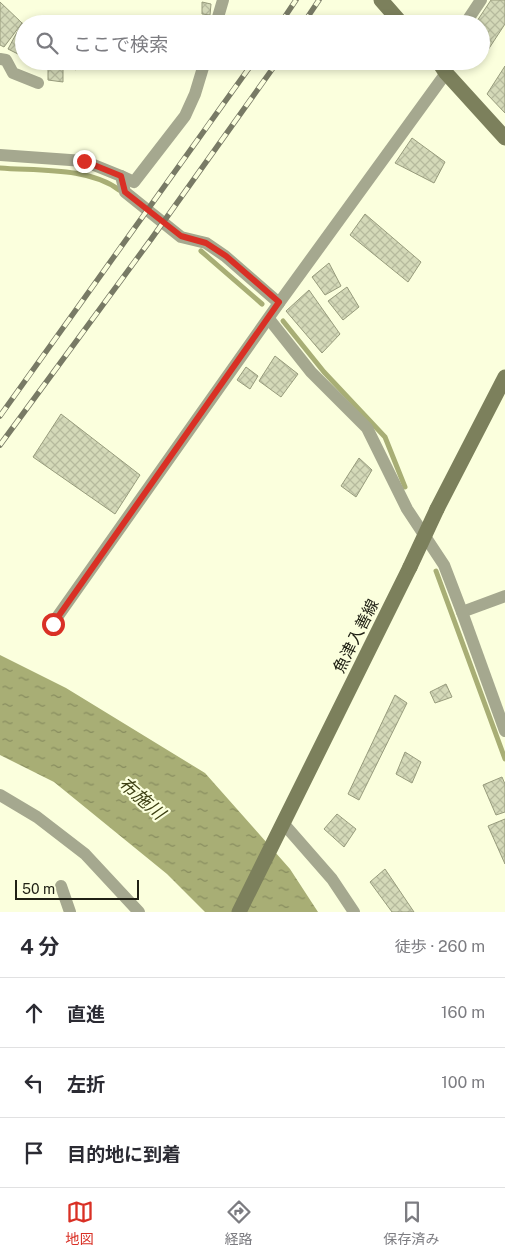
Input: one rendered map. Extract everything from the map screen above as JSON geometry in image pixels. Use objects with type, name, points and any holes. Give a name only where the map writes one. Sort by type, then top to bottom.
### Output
[{"type":"main road","points":[[381,0],[394,15]]},
{"type":"main road","points":[[445,70],[505,138]]},
{"type":"main road","name":"魚津入善線","points":[[239,912],[437,509],[505,377]]},
{"type":"street","points":[[219,15],[223,0]]},
{"type":"street","points":[[471,15],[481,0]]},
{"type":"street","points":[[0,59],[6,60],[14,72],[38,83]]},
{"type":"street","points":[[0,155],[84,161],[134,182],[185,116],[195,94],[202,70]]},
{"type":"street","points":[[53,624],[268,319],[438,70]]},
{"type":"street","points":[[121,176],[125,192],[181,236],[206,243],[226,256],[279,302]]},
{"type":"street","points":[[268,319],[311,372],[367,428],[407,509],[444,565],[505,730]]},
{"type":"street","points":[[462,612],[505,596]]},
{"type":"street","points":[[0,795],[37,817],[85,854],[139,912]]},
{"type":"street","points":[[281,828],[332,879],[354,912]]},
{"type":"street","points":[[61,886],[70,912]]},
{"type":"water","name":"布施川","points":[[0,655],[66,688],[205,773],[290,869],[318,912],[205,912],[167,874],[54,782],[0,755]]},
{"type":"building","points":[[491,0],[505,0],[505,24],[490,47],[490,15],[481,15]]},
{"type":"building","points":[[0,2],[15,16],[15,32],[4,47],[0,45]]},
{"type":"building","points":[[202,2],[211,4],[210,15],[202,14]]},
{"type":"building","points":[[15,36],[15,52],[8,49]]},
{"type":"building","points":[[505,66],[505,113],[487,94]]},
{"type":"building","points":[[48,70],[63,70],[63,82],[48,80]]},
{"type":"building","points":[[412,138],[445,162],[434,183],[395,163]]},
{"type":"building","points":[[365,214],[421,262],[408,282],[350,235]]},
{"type":"building","points":[[329,263],[341,286],[325,295],[312,277]]},
{"type":"building","points":[[347,287],[359,307],[343,320],[328,301]]},
{"type":"building","points":[[309,290],[340,334],[322,353],[286,311]]},
{"type":"building","points":[[275,356],[298,374],[281,397],[259,381]]},
{"type":"building","points":[[246,367],[258,376],[250,389],[237,380]]},
{"type":"building","points":[[61,414],[140,475],[115,514],[33,457]]},
{"type":"building","points":[[359,458],[372,470],[356,497],[341,486]]},
{"type":"building","points":[[446,684],[452,697],[435,703],[430,692]]},
{"type":"building","points":[[395,695],[407,703],[359,800],[348,794]]},
{"type":"building","points":[[405,752],[421,762],[412,783],[396,774]]},
{"type":"building","points":[[502,777],[505,784],[505,812],[496,815],[483,785]]},
{"type":"building","points":[[337,814],[356,829],[344,847],[324,829]]},
{"type":"building","points":[[505,819],[505,864],[488,826]]},
{"type":"building","points":[[385,869],[414,912],[392,912],[370,882]]},
{"type":"waterway","points":[[0,168],[46,170],[78,174],[93,177],[119,190]]},
{"type":"waterway","points":[[201,251],[262,304]]},
{"type":"waterway","points":[[283,321],[324,372],[385,437],[405,487]]},
{"type":"waterway","points":[[436,571],[505,759]]},
{"type":"railway","points":[[286,15],[296,0]]},
{"type":"railway","points":[[309,15],[319,0]]},
{"type":"railway","points":[[0,416],[248,70]]},
{"type":"railway","points":[[0,445],[152,238],[272,70]]},
{"type":"route","points":[[53,624],[279,302],[226,256],[206,243],[181,236],[125,192],[121,176],[84,161]]}]
